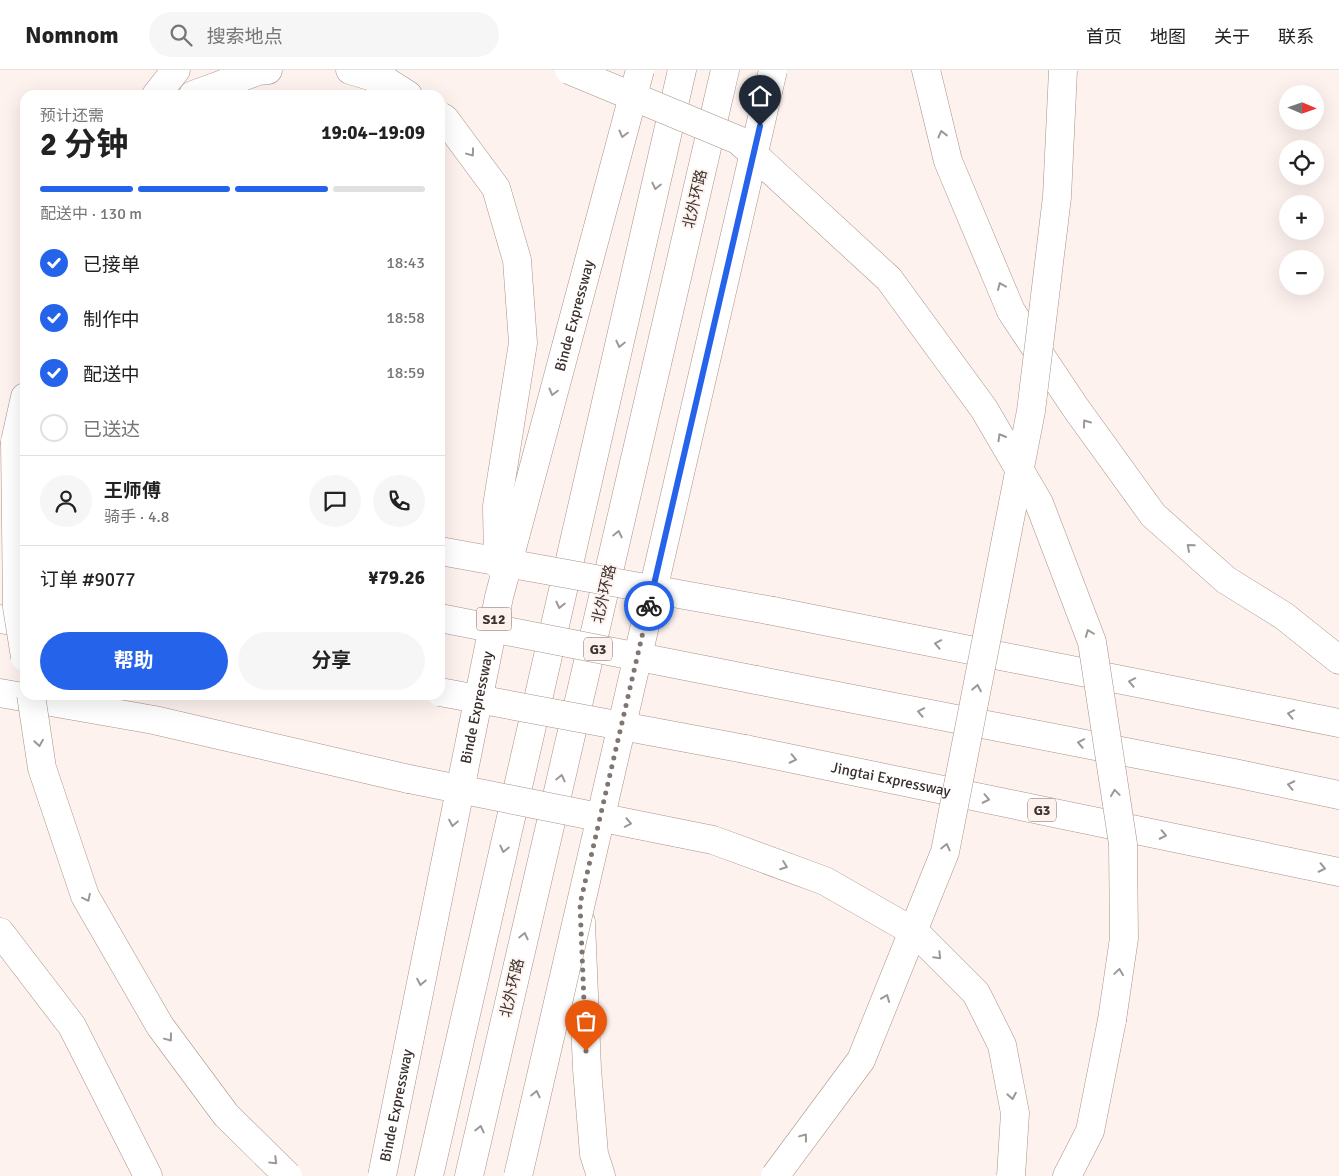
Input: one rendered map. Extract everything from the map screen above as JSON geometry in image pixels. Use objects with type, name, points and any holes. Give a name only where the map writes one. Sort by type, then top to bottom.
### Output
[{"type":"highway","points":[[160,90],[176,70]]},
{"type":"highway","points":[[207,90],[258,71],[268,70]]},
{"type":"highway","points":[[350,70],[386,81],[400,90]]},
{"type":"highway","points":[[570,70],[738,140],[889,279],[984,409],[1039,503],[1092,642],[1123,844],[1124,938],[1112,1020],[1090,1131],[1067,1176]]},
{"type":"highway","name":"Binde Expressway","points":[[382,1176],[499,597],[640,70]]},
{"type":"highway","points":[[429,1176],[682,70]]},
{"type":"highway","name":"北外环路","points":[[469,1176],[725,70]]},
{"type":"highway","points":[[518,1176],[773,70]]},
{"type":"highway","points":[[926,70],[948,161],[1011,311],[1074,407],[1153,515],[1226,580],[1284,616],[1339,660]]},
{"type":"highway","points":[[775,1176],[861,1060],[945,852],[1032,411],[1057,197],[1063,70]]},
{"type":"highway","points":[[445,119],[496,188],[517,260],[523,343],[497,506],[499,597]]},
{"type":"highway","points":[[20,420],[15,442],[17,607],[20,626]]},
{"type":"highway","points":[[0,547],[20,550]]},
{"type":"highway","points":[[445,552],[773,611],[1339,723]]},
{"type":"highway","points":[[0,619],[20,622]]},
{"type":"highway","name":"G3","points":[[445,619],[1234,773],[1339,796]]},
{"type":"highway","points":[[0,693],[20,697]]},
{"type":"highway","name":"Jingtai Expressway","points":[[445,693],[745,749],[1339,872]]},
{"type":"highway","points":[[32,700],[42,768],[85,896],[160,1026],[226,1115],[288,1176]]},
{"type":"highway","points":[[40,700],[154,720],[409,779],[713,840],[826,881],[916,933],[976,994],[1002,1044],[1015,1113],[1012,1176]]},
{"type":"highway","points":[[580,904],[587,1069],[594,1154],[601,1176]]},
{"type":"highway","points":[[0,932],[72,1026],[148,1176]]},
{"type":"way so far","points":[[586,1051],[580,904],[649,606]]},
{"type":"route","points":[[649,606],[760,126]]}]
